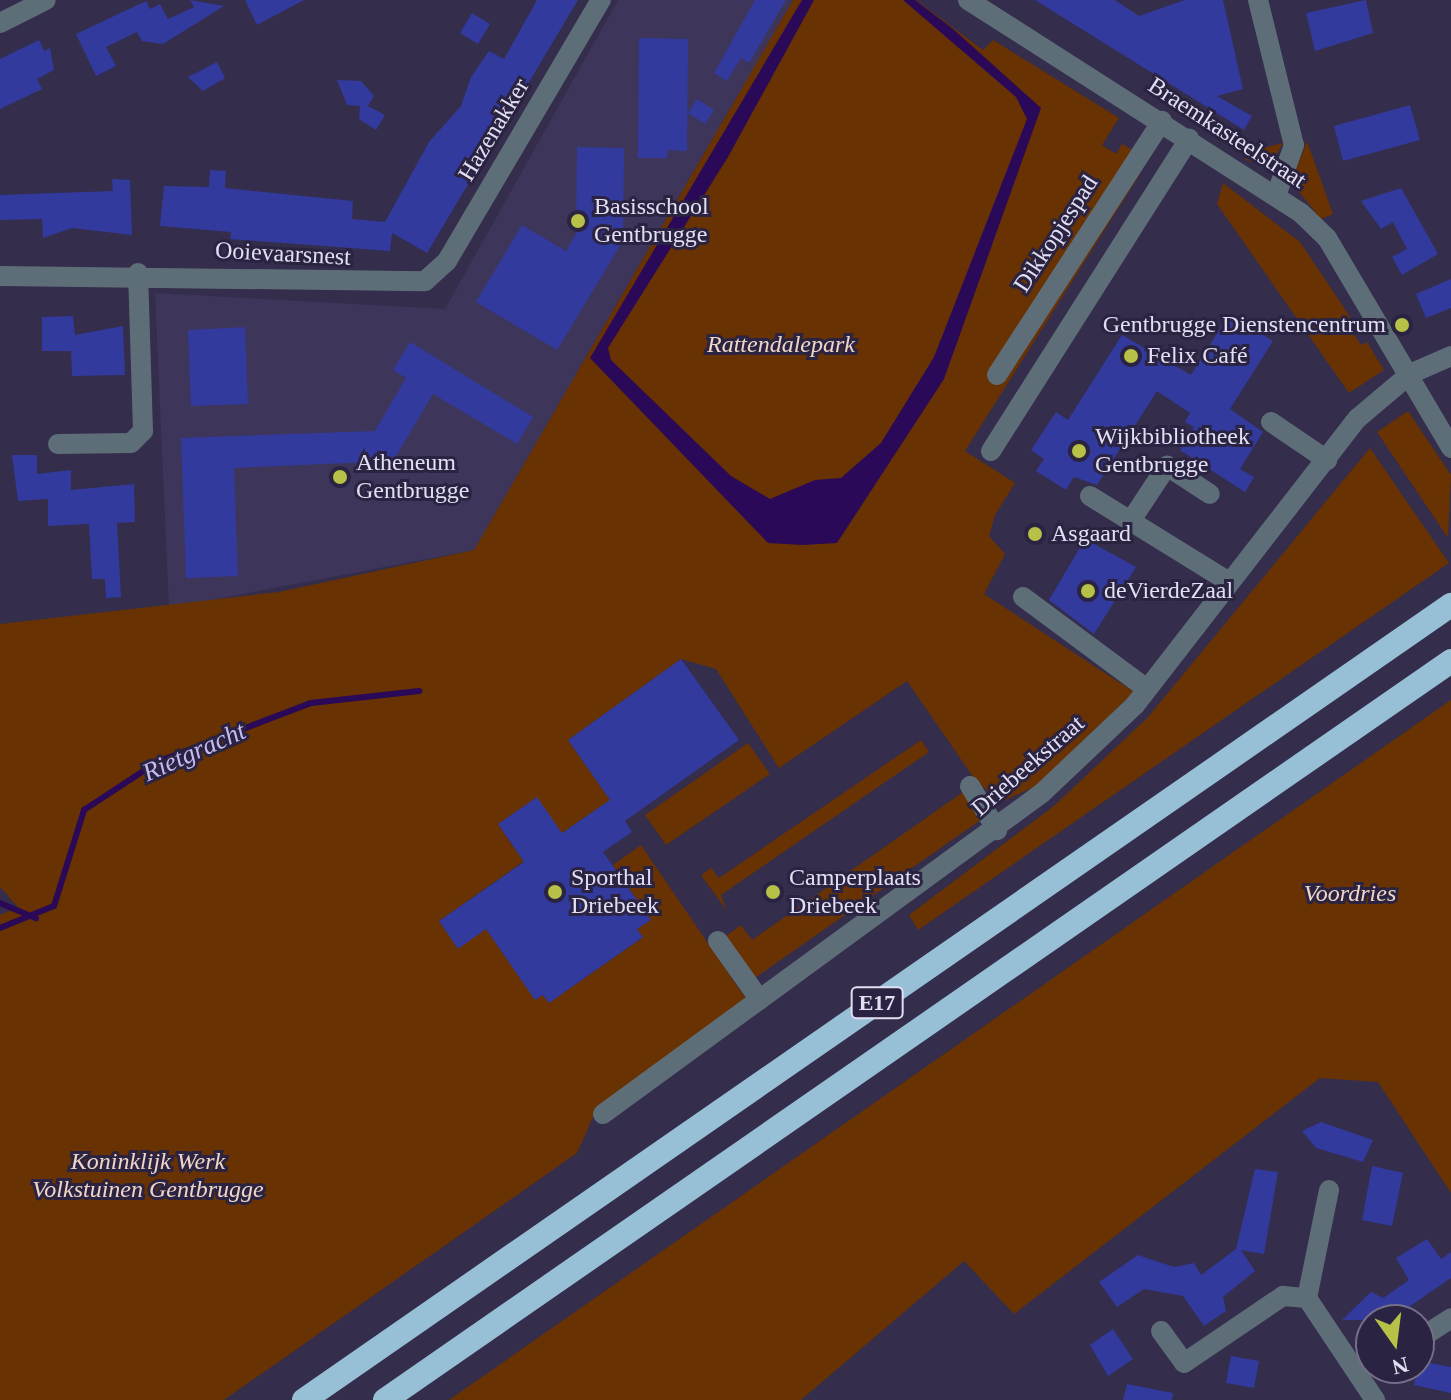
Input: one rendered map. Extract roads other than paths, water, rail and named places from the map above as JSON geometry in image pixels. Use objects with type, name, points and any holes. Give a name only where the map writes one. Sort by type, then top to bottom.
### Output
[{"type":"highway","name":"E17","points":[[304,1400],[1451,605]]},
{"type":"highway","name":"E17","points":[[385,1400],[1451,661]]},
{"type":"street","points":[[0,23],[46,0]]},
{"type":"street","name":"Hazenakker","points":[[425,281],[447,261],[601,0]]},
{"type":"street","name":"Braemkasteelstraat","points":[[968,0],[1277,193],[1327,238],[1451,448]]},
{"type":"street","points":[[1258,0],[1294,145],[1277,193]]},
{"type":"street","name":"Dikkopjespad","points":[[997,375],[1162,121]]},
{"type":"street","points":[[991,451],[1189,139]]},
{"type":"street","points":[[58,444],[131,443],[143,431],[138,273]]},
{"type":"street","name":"Ooievaarsnest","points":[[0,276],[138,273],[425,281]]},
{"type":"street","name":"Driebeekstraat","points":[[603,1114],[997,830],[1147,689],[1358,418],[1410,374],[1451,356]]},
{"type":"street","points":[[1271,422],[1327,460]]},
{"type":"street","points":[[1132,519],[1167,466],[1210,494]]},
{"type":"street","points":[[1090,496],[1132,519],[1229,582]]},
{"type":"street","points":[[1023,597],[1147,689]]},
{"type":"street","points":[[970,786],[997,830]]},
{"type":"street","points":[[718,941],[760,1000]]},
{"type":"street","points":[[1307,1298],[1329,1190]]},
{"type":"street","points":[[1161,1331],[1184,1363],[1283,1296],[1307,1298],[1355,1357]]},
{"type":"waterway","name":"Rietgracht","points":[[0,928],[54,906],[84,810],[157,762],[311,703],[419,691]]},
{"type":"waterway","points":[[0,903],[36,918]]},
{"type":"place","name":"Basisschool Gentbrugge","points":[[578,221]]},
{"type":"place","name":"Gentbrugge Dienstencentrum","points":[[1402,325]]},
{"type":"place","name":"Felix Café","points":[[1131,356]]},
{"type":"place","name":"Wijkbibliotheek Gentbrugge","points":[[1079,451]]},
{"type":"place","name":"Atheneum Gentbrugge","points":[[340,477]]},
{"type":"place","name":"Asgaard","points":[[1035,534]]},
{"type":"place","name":"deVierdeZaal","points":[[1088,591]]},
{"type":"place","name":"Sporthal Driebeek","points":[[555,892]]},
{"type":"place","name":"Camperplaats Driebeek","points":[[773,892]]},
{"type":"park label","name":"Rattendalepark","points":[[781,345]]},
{"type":"park label","name":"Voordries","points":[[1350,894]]},
{"type":"park label","name":"Koninklijk Werk Volkstuinen Gentbrugge","points":[[148,1176]]}]
